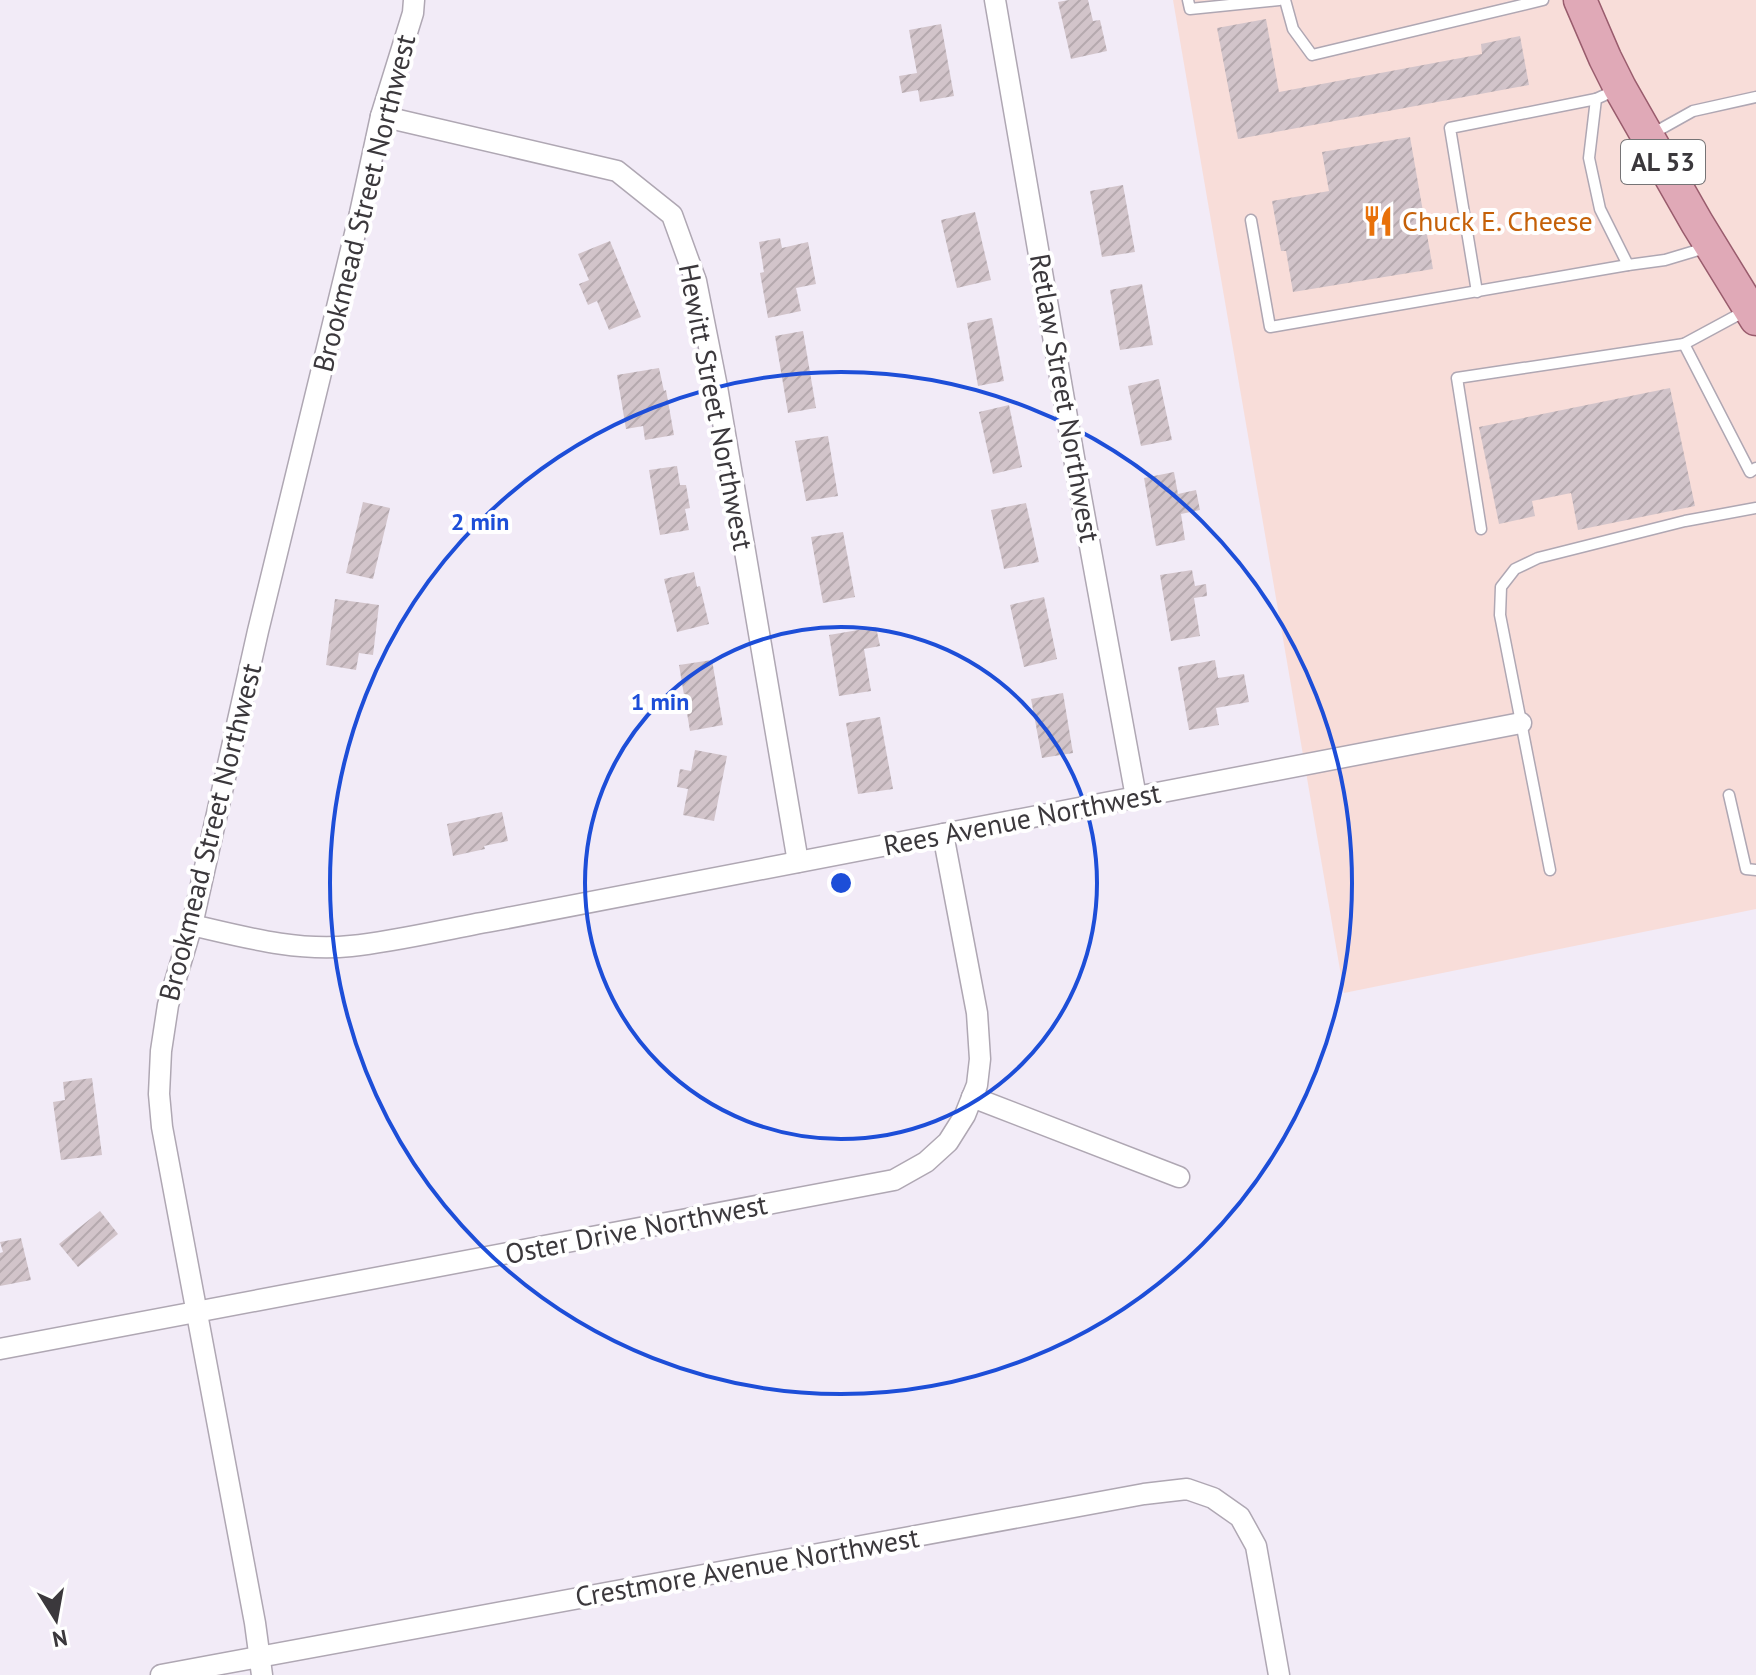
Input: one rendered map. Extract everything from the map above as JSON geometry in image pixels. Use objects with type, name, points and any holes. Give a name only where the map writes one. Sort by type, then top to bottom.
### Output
[{"type":"main road","name":"AL 53","points":[[1580,0],[1605,58],[1608,93],[1649,136],[1711,247],[1749,298]]},
{"type":"street","name":"Brookmead Street Northwest","points":[[261,1666],[162,1127],[159,1094],[161,1051],[168,1005],[192,925],[258,631],[381,116],[413,13],[414,0]]},
{"type":"street","name":"Retlaw Street Northwest","points":[[995,0],[1136,797]]},
{"type":"street","name":"Hewitt Street Northwest","points":[[381,116],[617,171],[672,215],[696,281],[702,311],[798,862]]},
{"type":"street","name":"Rees Avenue Northwest","points":[[192,925],[260,941],[312,947],[350,946],[1521,723]]},
{"type":"street","name":"Oster Drive Northwest","points":[[0,1349],[894,1180],[926,1162],[948,1142],[965,1115],[977,1085],[980,1059],[977,1013],[943,834]]},
{"type":"street","points":[[972,1097],[1179,1177]]},
{"type":"street","name":"Crestmore Avenue Northwest","points":[[161,1675],[261,1666],[1144,1494],[1187,1489],[1213,1498],[1240,1517],[1256,1546],[1279,1675]]},
{"type":"lane","points":[[1188,0],[1190,9],[1279,0]]},
{"type":"lane","points":[[1285,0],[1293,29],[1312,55],[1543,0]]},
{"type":"lane","points":[[1477,292],[1450,128],[1608,93],[1589,158],[1600,209],[1628,265]]},
{"type":"lane","points":[[1649,136],[1693,111],[1756,97]]},
{"type":"lane","points":[[1251,220],[1270,327],[1665,260],[1711,247]]},
{"type":"lane","points":[[1481,529],[1457,378],[1684,344],[1749,298]]},
{"type":"lane","points":[[1684,344],[1750,472],[1756,468]]},
{"type":"lane","points":[[1550,870],[1500,615],[1501,587],[1515,569],[1538,558],[1685,521],[1756,508]]},
{"type":"lane","points":[[1729,795],[1746,869],[1756,870]]},
{"type":"shaded area","points":[[1173,0],[1756,0],[1756,909],[1344,993]]},
{"type":"building","points":[[1088,0],[1093,21],[1100,20],[1107,51],[1071,59],[1058,2]]},
{"type":"building","points":[[1266,19],[1279,92],[1482,54],[1481,44],[1520,36],[1529,85],[1238,139],[1217,28]]},
{"type":"building","points":[[941,24],[954,96],[920,102],[918,90],[902,93],[899,76],[917,73],[909,30]]},
{"type":"building","points":[[1410,137],[1433,269],[1293,292],[1286,251],[1281,251],[1272,201],[1329,191],[1322,152]]},
{"type":"building","points":[[1123,185],[1135,252],[1102,257],[1090,191]]},
{"type":"building","points":[[975,212],[991,280],[957,288],[941,220]]},
{"type":"building","points":[[780,238],[782,248],[808,242],[816,284],[796,288],[801,311],[768,318],[760,273],[764,272],[759,242]]},
{"type":"building","points":[[610,241],[641,317],[609,330],[597,301],[588,305],[579,284],[589,280],[578,254]]},
{"type":"building","points":[[1142,284],[1153,345],[1120,350],[1110,290]]},
{"type":"building","points":[[992,318],[1004,381],[978,386],[967,323]]},
{"type":"building","points":[[803,331],[816,408],[788,413],[775,336]]},
{"type":"building","points":[[659,368],[674,435],[645,440],[643,426],[626,429],[617,375]]},
{"type":"building","points":[[1159,379],[1172,440],[1141,446],[1128,386]]},
{"type":"building","points":[[1670,388],[1695,506],[1578,530],[1571,493],[1532,501],[1535,516],[1499,524],[1479,427]]},
{"type":"building","points":[[1009,405],[1022,467],[993,474],[979,412]]},
{"type":"building","points":[[828,436],[838,496],[806,501],[795,441]]},
{"type":"building","points":[[677,466],[680,485],[686,485],[690,508],[685,509],[689,530],[660,535],[649,470]]},
{"type":"building","points":[[1174,472],[1178,494],[1196,490],[1200,510],[1181,514],[1185,540],[1156,546],[1144,478]]},
{"type":"building","points":[[363,502],[390,508],[373,579],[346,573]]},
{"type":"building","points":[[1026,503],[1039,562],[1004,569],[991,510]]},
{"type":"building","points":[[843,532],[855,597],[823,603],[811,537]]},
{"type":"building","points":[[1192,570],[1195,586],[1206,584],[1207,596],[1194,598],[1200,636],[1171,641],[1160,575]]},
{"type":"building","points":[[694,572],[709,624],[677,632],[664,579]]},
{"type":"building","points":[[1044,597],[1057,659],[1024,667],[1010,605]]},
{"type":"building","points":[[335,599],[379,605],[373,655],[359,653],[356,670],[326,665]]},
{"type":"building","points":[[876,627],[880,646],[864,649],[871,691],[839,696],[829,635]]},
{"type":"building","points":[[712,660],[723,725],[690,731],[679,665]]},
{"type":"building","points":[[1215,660],[1218,678],[1244,674],[1249,702],[1216,708],[1219,725],[1189,730],[1178,667]]},
{"type":"building","points":[[1063,693],[1073,753],[1042,758],[1031,699]]},
{"type":"building","points":[[880,717],[893,789],[858,794],[846,723]]},
{"type":"building","points":[[695,750],[727,756],[714,821],[683,815],[688,789],[677,787],[680,769],[691,771]]},
{"type":"building","points":[[502,812],[508,841],[453,856],[447,824]]},
{"type":"building","points":[[92,1078],[102,1155],[61,1160],[53,1102],[65,1100],[63,1082]]},
{"type":"building","points":[[100,1211],[118,1234],[78,1267],[59,1244]]},
{"type":"building","points":[[21,1238],[31,1280],[0,1286],[0,1253],[3,1252],[0,1242]]},
{"type":"place","name":"Chuck E. Cheese","points":[[1378,221]]}]
